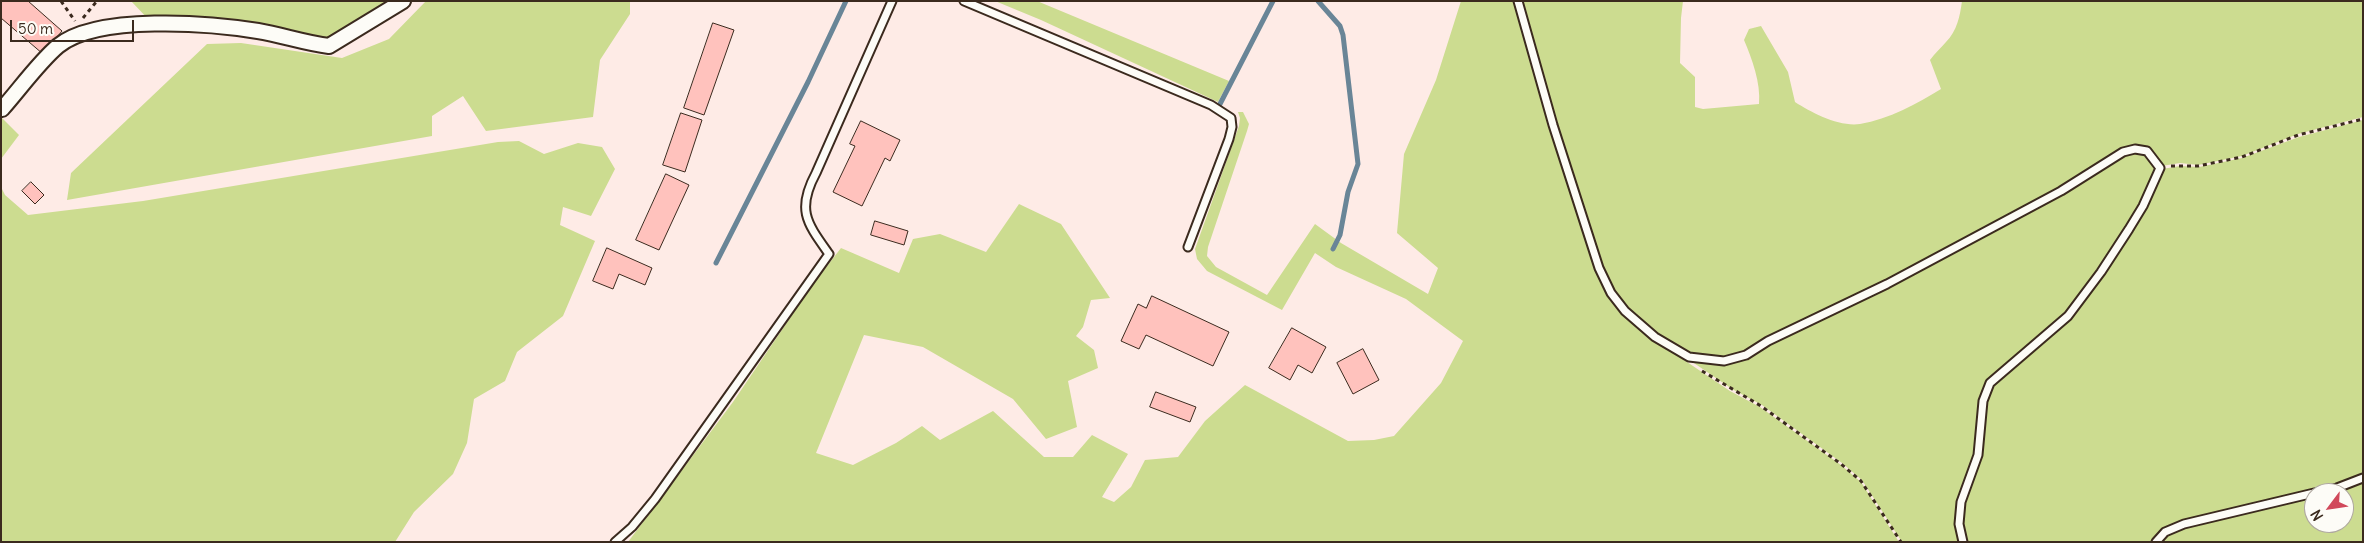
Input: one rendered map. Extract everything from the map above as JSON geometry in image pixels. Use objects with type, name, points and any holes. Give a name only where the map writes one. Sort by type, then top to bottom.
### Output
[{"type":"street","points":[[2,109],[58,46],[84,32],[112,26],[149,24],[195,26],[258,31],[329,46],[402,1]]},
{"type":"lane","points":[[615,542],[632,527],[655,499],[829,254],[813,232],[804,212],[806,191],[816,173],[892,1]]},
{"type":"lane","points":[[964,1],[1211,105],[1231,118],[1232,127],[1229,139],[1188,247]]},
{"type":"lane","points":[[1518,1],[1553,125],[1599,268],[1611,293],[1625,311],[1655,337],[1689,357],[1724,361],[1746,355],[1768,341],[1886,284],[2061,191],[2123,152],[2135,149],[2147,151],[2160,168],[2151,190],[2101,272],[2068,316],[1990,383],[1983,400],[1978,455],[1961,502],[1959,524],[1963,542]]},
{"type":"lane","points":[[2350,483],[2363,478]]},
{"type":"lane","points":[[2156,542],[2165,532],[2184,524],[2304,495]]},
{"type":"path","points":[[61,1],[78,24],[97,1]]},
{"type":"path","points":[[2160,168],[2180,164],[2198,166],[2233,159],[2298,135],[2363,119]]},
{"type":"path","points":[[1696,367],[1761,406],[1861,481],[1901,542]]},
{"type":"green space","points":[[131,1],[403,1],[332,39],[279,29],[149,20]]},
{"type":"green space","points":[[426,1],[630,1],[630,14],[600,60],[593,117],[486,131],[463,96],[432,116],[432,136],[67,200],[71,173],[207,44],[241,43],[342,58],[389,39]]},
{"type":"green space","points":[[995,1],[1037,1],[1229,81],[1218,102],[1041,20]]},
{"type":"green space","points":[[1461,1],[1516,1],[1609,295],[1653,339],[1730,391],[1760,407],[1841,465],[1861,482],[1899,542],[628,542],[733,402],[813,284],[841,248],[899,273],[913,239],[940,234],[986,252],[1019,204],[1061,224],[1110,298],[1091,300],[1083,327],[1076,336],[1094,350],[1098,368],[1068,381],[1077,427],[1046,439],[1013,399],[923,347],[864,335],[816,453],[853,465],[896,443],[922,426],[940,440],[993,411],[1044,457],[1073,457],[1092,435],[1128,454],[1102,497],[1114,502],[1131,487],[1145,460],[1178,457],[1205,421],[1245,385],[1348,441],[1374,440],[1394,436],[1441,383],[1463,341],[1406,299],[1336,267],[1315,253],[1282,310],[1207,271],[1197,259],[1195,249],[1239,126],[1240,118],[1238,112],[1243,112],[1249,124],[1208,247],[1207,256],[1216,267],[1267,295],[1315,224],[1341,243],[1428,294],[1438,268],[1397,233],[1404,154],[1436,80]]},
{"type":"green space","points":[[1521,1],[1683,1],[1680,63],[1695,77],[1695,107],[1703,109],[1759,104],[1757,80],[1744,40],[1749,29],[1761,26],[1788,72],[1795,102],[1826,118],[1843,123],[1860,124],[1892,115],[1941,89],[1930,60],[1953,33],[1959,18],[1962,1],[2363,1],[2363,117],[2298,134],[2242,156],[2198,165],[2180,163],[2162,166],[2135,147],[1886,282],[1745,353],[1725,357],[1703,358],[1689,355],[1658,337],[1629,311],[1609,284],[1597,253]]},
{"type":"green space","points":[[1,117],[19,135],[1,159]]},
{"type":"green space","points":[[2363,120],[2363,476],[2346,483],[2304,483],[2304,495],[2184,523],[2154,542],[1965,542],[1962,524],[1963,502],[1971,480],[1985,401],[1992,384],[2053,333],[2088,291],[2162,169],[2180,166],[2199,167],[2242,158],[2299,137]]},
{"type":"green space","points":[[519,141],[544,154],[578,143],[602,147],[615,169],[591,216],[563,207],[560,225],[595,241],[563,316],[517,352],[505,381],[474,399],[467,443],[453,474],[414,512],[395,542],[1,542],[1,187],[5,195],[28,215],[143,201],[498,142]]},
{"type":"green space","points":[[2146,153],[2157,168],[2141,204],[2099,270],[2066,314],[1987,382],[1976,454],[1966,479],[1960,542],[1902,542],[1862,480],[1842,463],[1762,405],[1732,389],[1688,359],[1724,364],[1769,343],[2124,154]]},
{"type":"green space","points":[[2363,479],[2363,542],[2158,542],[2165,533],[2185,525],[2304,497],[2304,533],[2354,533],[2354,483],[2351,483]]},
{"type":"building","points":[[1,1],[28,1],[62,31],[43,54],[1,18]]},
{"type":"building","points":[[713,23],[734,30],[704,115],[684,108]]},
{"type":"building","points":[[681,113],[702,120],[685,172],[663,165]]},
{"type":"building","points":[[861,121],[900,140],[890,161],[885,158],[862,206],[833,192],[855,146],[850,144]]},
{"type":"building","points":[[666,174],[689,185],[659,250],[636,240]]},
{"type":"building","points":[[31,182],[44,195],[35,204],[22,191]]},
{"type":"building","points":[[875,221],[908,231],[904,245],[871,235]]},
{"type":"building","points":[[607,248],[652,268],[645,285],[619,274],[613,289],[593,281]]},
{"type":"building","points":[[1152,296],[1229,332],[1213,366],[1146,335],[1139,349],[1121,341],[1138,304],[1146,308]]},
{"type":"building","points":[[1292,328],[1326,347],[1312,373],[1298,365],[1290,380],[1269,368]]},
{"type":"building","points":[[1363,349],[1379,380],[1353,394],[1337,363]]},
{"type":"building","points":[[1156,392],[1196,407],[1190,422],[1150,407]]},
{"type":"waterway","points":[[716,263],[808,82],[846,1]]},
{"type":"waterway","points":[[1220,104],[1273,1]]},
{"type":"waterway","points":[[1318,1],[1340,26],[1343,35],[1358,164],[1348,192],[1340,235],[1333,249]]}]
